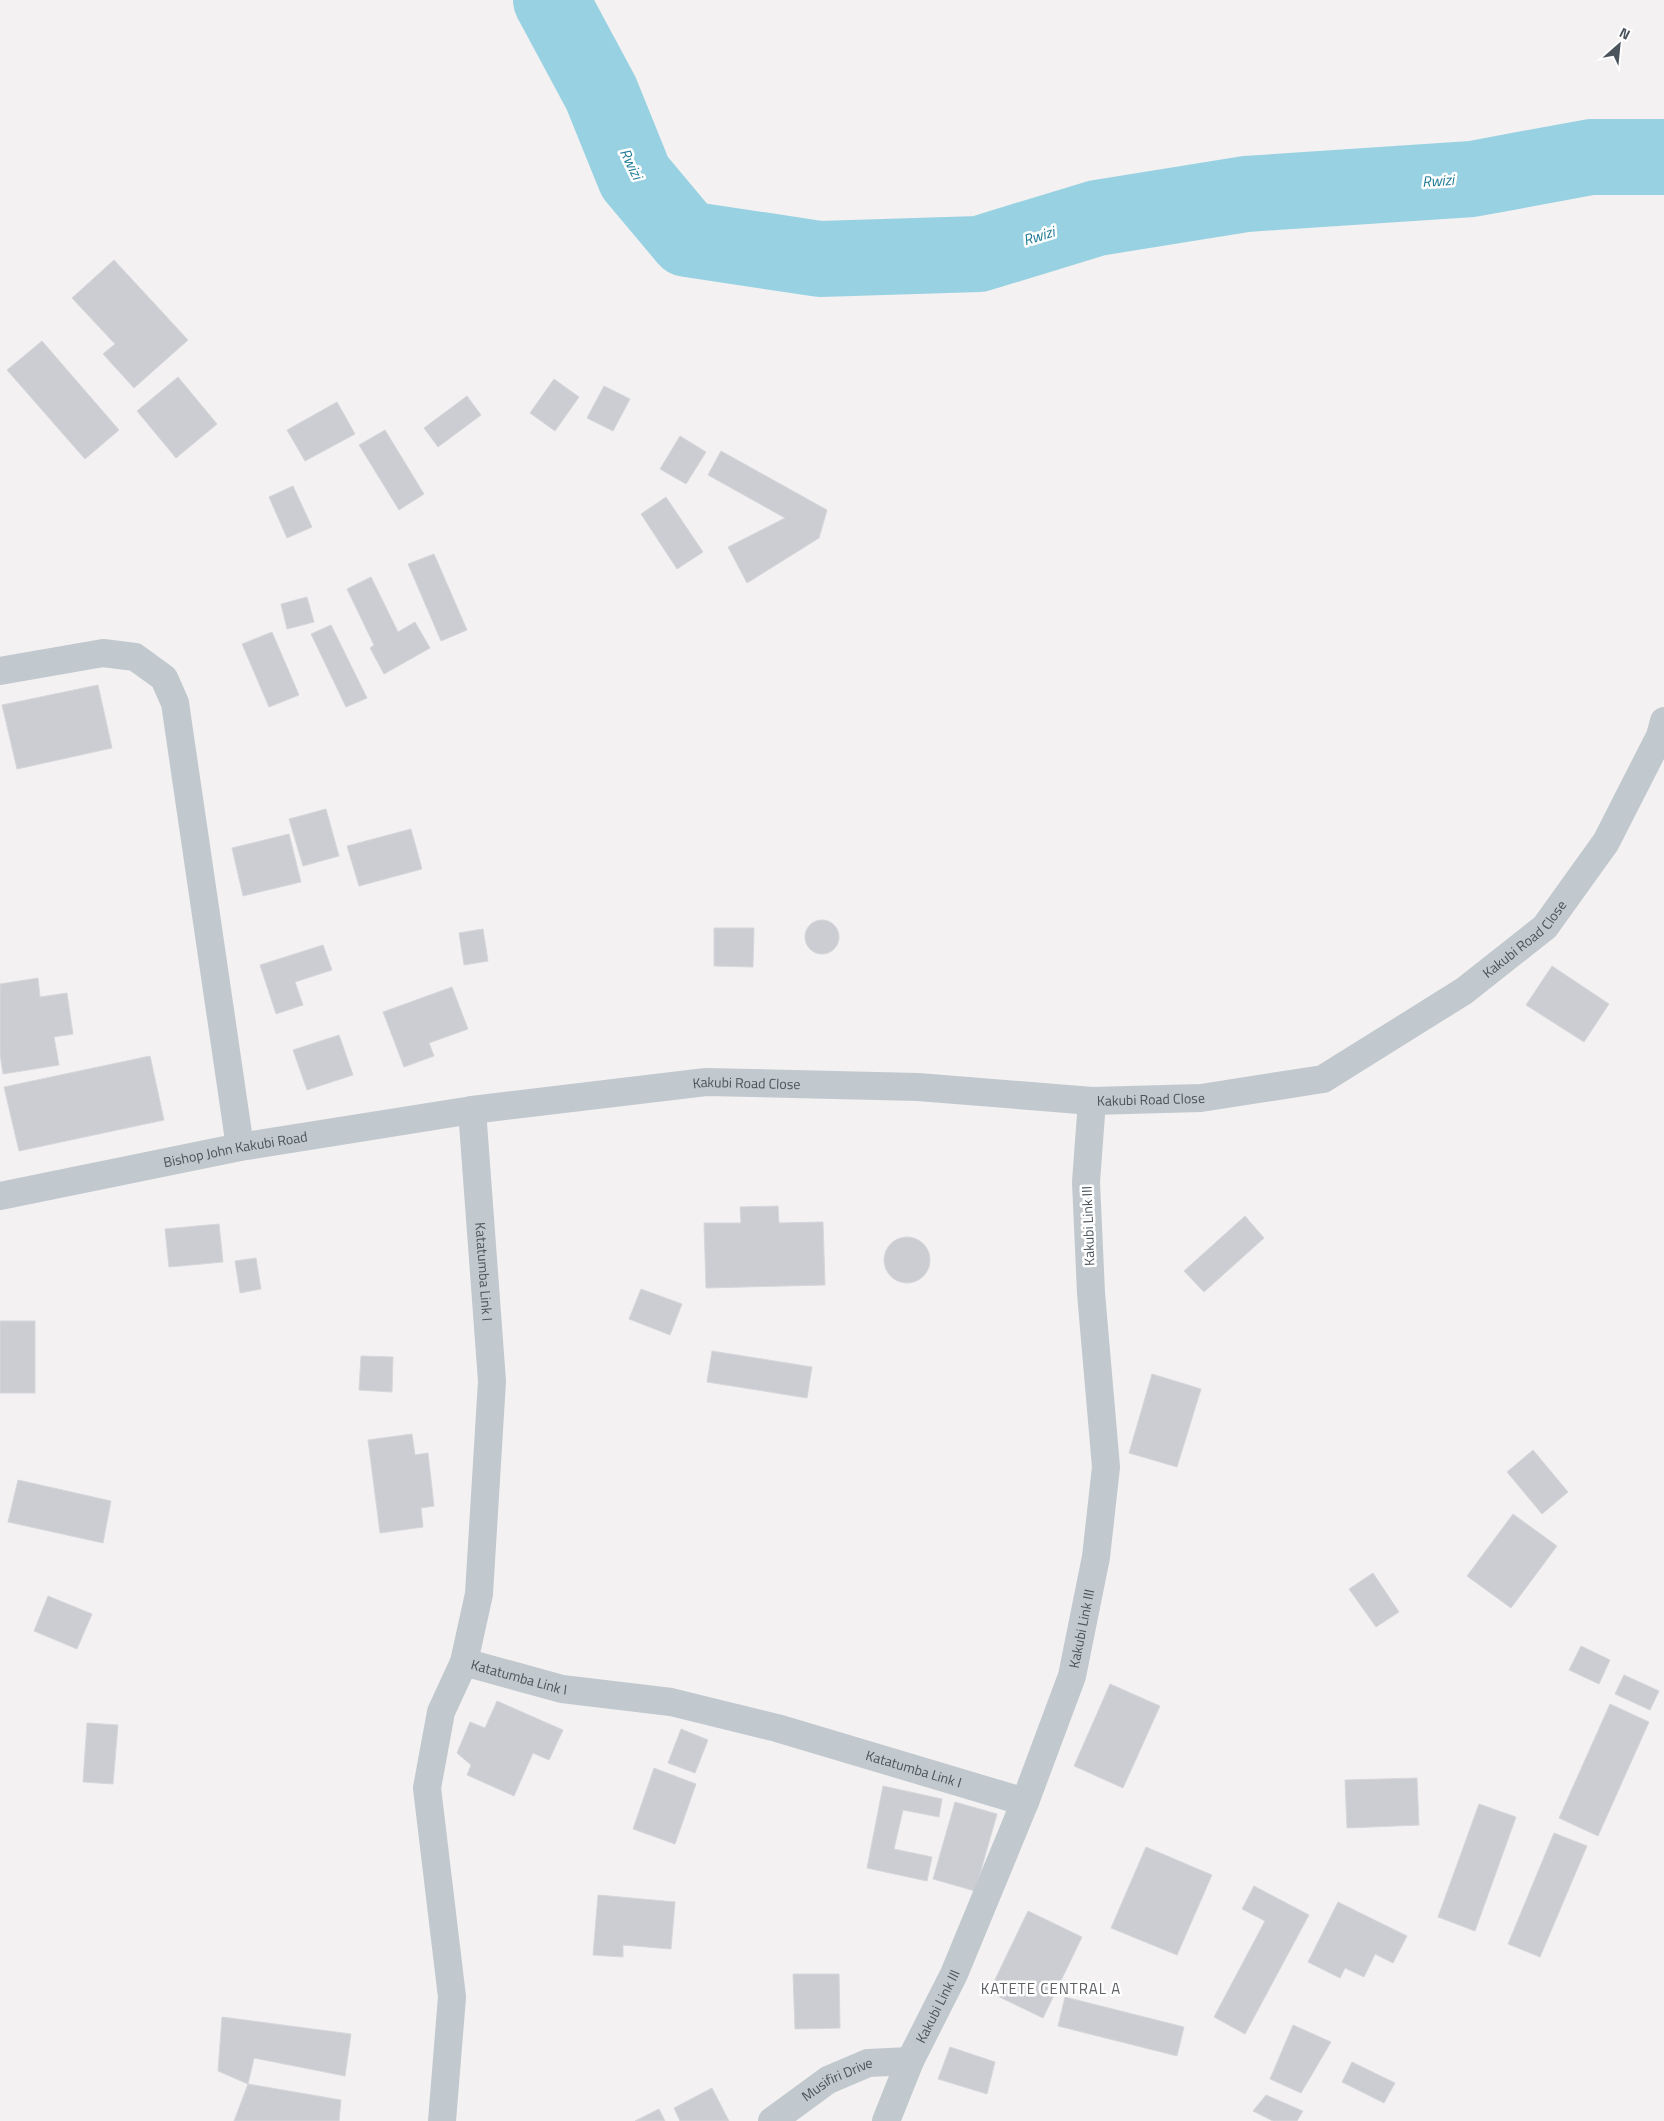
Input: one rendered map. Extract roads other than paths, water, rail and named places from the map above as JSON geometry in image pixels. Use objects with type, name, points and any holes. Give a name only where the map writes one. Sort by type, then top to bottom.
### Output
[{"type":"street","points":[[0,670],[103,653],[136,657],[164,678],[175,703],[240,1147]]},
{"type":"street","name":"Kakubi Road Close","points":[[472,1110],[706,1082],[918,1087],[1092,1101],[1201,1098],[1324,1079],[1464,990],[1545,928],[1606,842],[1660,736],[1664,721]]},
{"type":"street","name":"Kakubi Link III","points":[[886,2121],[910,2061],[954,1974],[1026,1802],[1072,1676],[1096,1557],[1106,1467],[1090,1293],[1086,1182],[1092,1101]]},
{"type":"street","name":"Bishop John Kakubi Road","points":[[0,1196],[240,1147],[472,1110]]},
{"type":"street","name":"Katatumba Link I","points":[[472,1110],[492,1380],[479,1594],[464,1662],[562,1689],[671,1702],[767,1726],[1026,1802]]},
{"type":"street","points":[[442,2121],[452,1997],[427,1788],[440,1712],[464,1662]]},
{"type":"street","name":"Musifiri Drive","points":[[772,2121],[828,2080],[868,2064],[910,2061]]},
{"type":"waterway","name":"Rwizi","points":[[551,0],[601,93],[635,177],[687,239],[820,259],[979,254],[1097,218],[1246,194],[1472,179],[1591,157],[1664,157]]},
{"type":"district","name":"KATETE CENTRAL A","points":[[1051,1989]]}]
